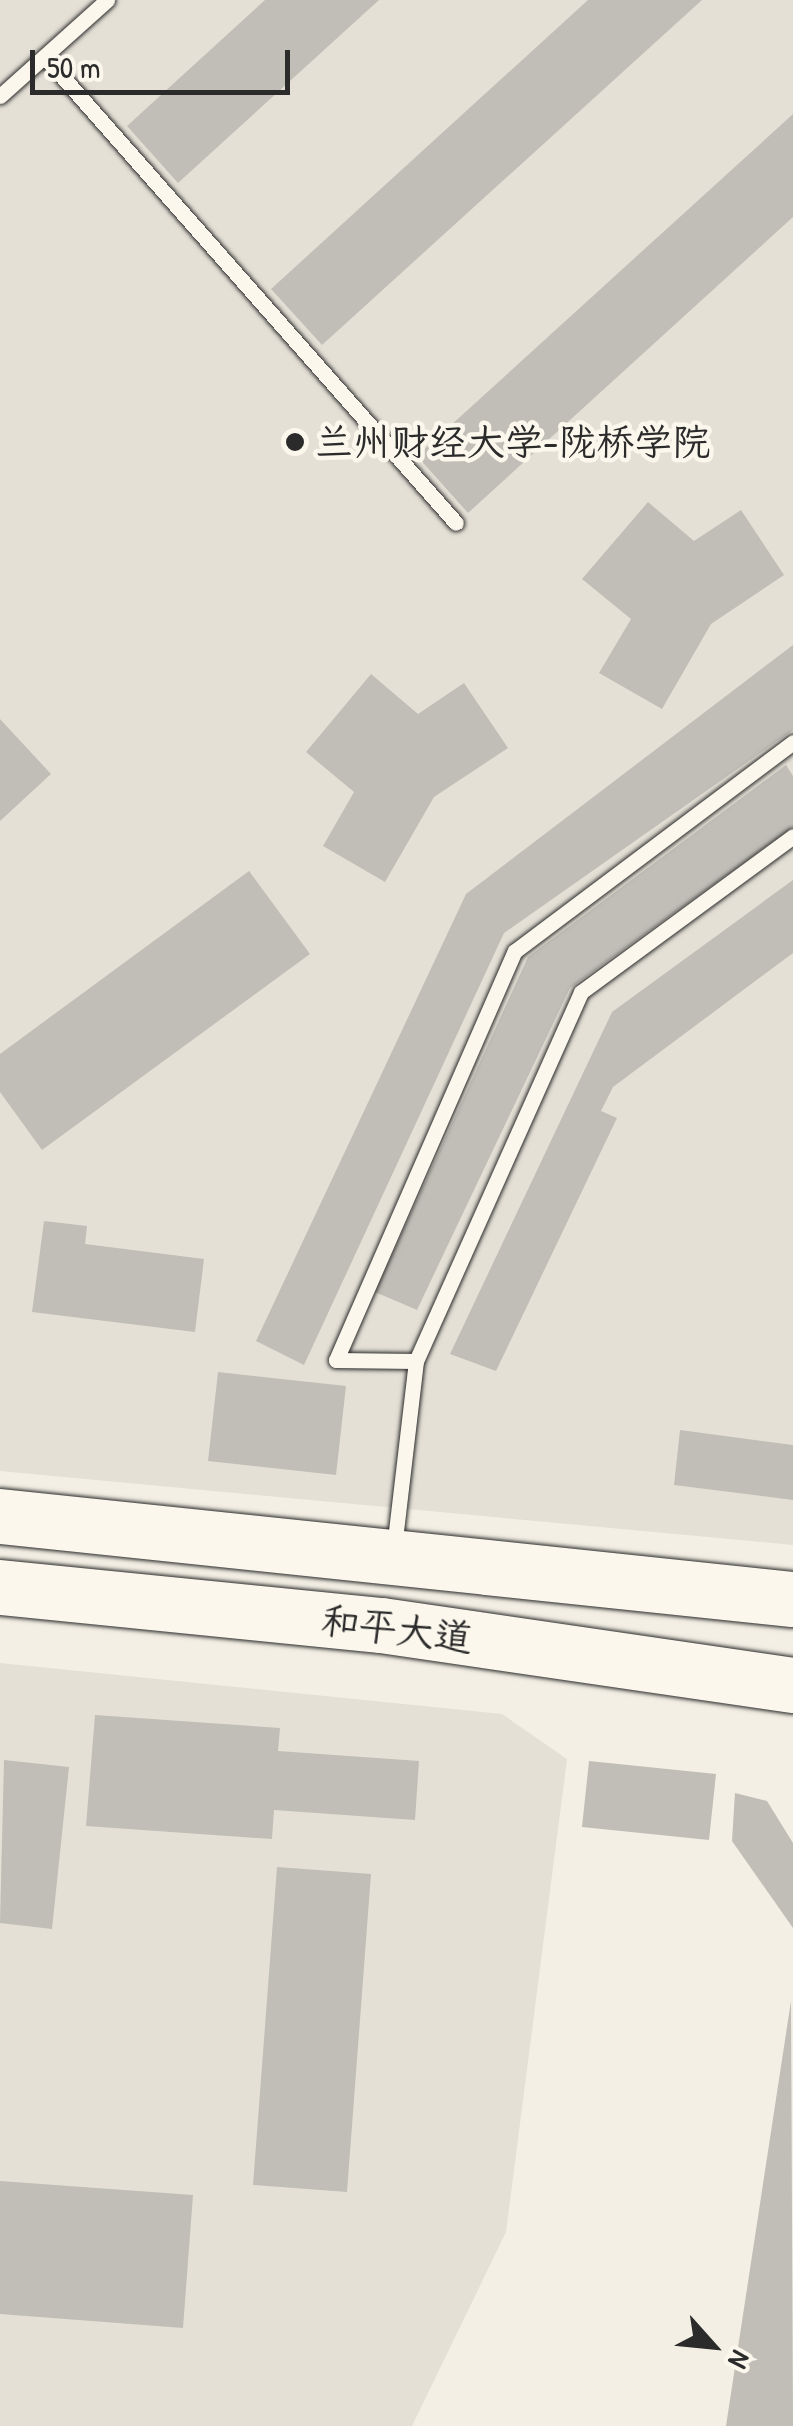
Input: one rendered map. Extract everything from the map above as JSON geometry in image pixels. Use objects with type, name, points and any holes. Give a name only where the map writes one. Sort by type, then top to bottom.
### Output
[{"type":"highway","name":"和平大道","points":[[0,1516],[793,1599]]},
{"type":"highway","name":"和平大道","points":[[0,1587],[381,1626],[793,1685]]},
{"type":"lane","points":[[0,96],[107,0]]},
{"type":"lane","points":[[45,58],[456,523]]},
{"type":"lane","points":[[416,1361],[336,1360],[516,951],[793,742]]},
{"type":"lane","points":[[393,1556],[416,1361],[580,992],[793,836]]},
{"type":"shaded area","points":[[0,0],[793,0],[793,1545],[0,1471]]},
{"type":"shaded area","points":[[0,1663],[502,1714],[567,1759],[506,2232],[412,2426],[0,2426]]},
{"type":"building","points":[[265,0],[379,0],[178,183],[127,126]]},
{"type":"building","points":[[588,0],[702,0],[322,345],[271,289]]},
{"type":"building","points":[[793,114],[793,217],[468,513],[417,456]]},
{"type":"building","points":[[648,502],[694,541],[741,510],[784,575],[711,624],[662,709],[599,673],[631,619],[582,579]]},
{"type":"building","points":[[793,645],[793,730],[504,933],[304,1365],[256,1341],[466,894]]},
{"type":"building","points":[[371,674],[418,714],[464,683],[508,748],[434,797],[385,882],[323,846],[354,792],[306,752]]},
{"type":"building","points":[[0,719],[51,774],[0,821]]},
{"type":"building","points":[[786,765],[793,776],[793,827],[570,988],[417,1310],[375,1292],[528,957]]},
{"type":"building","points":[[249,871],[310,954],[42,1150],[0,1092],[0,1054]]},
{"type":"building","points":[[793,880],[793,953],[613,1087],[601,1111],[617,1118],[496,1371],[450,1354],[612,1012]]},
{"type":"building","points":[[44,1221],[87,1226],[85,1244],[204,1259],[195,1332],[32,1312]]},
{"type":"building","points":[[218,1372],[346,1386],[336,1475],[208,1461]]},
{"type":"building","points":[[680,1430],[793,1445],[793,1500],[674,1485]]},
{"type":"building","points":[[95,1715],[280,1728],[278,1751],[419,1761],[415,1820],[274,1810],[272,1839],[86,1826]]},
{"type":"building","points":[[4,1760],[69,1767],[52,1929],[0,1923]]},
{"type":"building","points":[[589,1761],[716,1774],[709,1840],[582,1827]]},
{"type":"building","points":[[735,1793],[767,1801],[793,1843],[793,1928],[732,1841]]},
{"type":"building","points":[[277,1867],[371,1874],[347,2192],[253,2185]]},
{"type":"building","points":[[791,2001],[793,2426],[726,2426]]},
{"type":"building","points":[[0,2181],[193,2195],[183,2328],[0,2314]]},
{"type":"place","name":"兰州财经大学-陇桥学院","points":[[295,442]]}]
